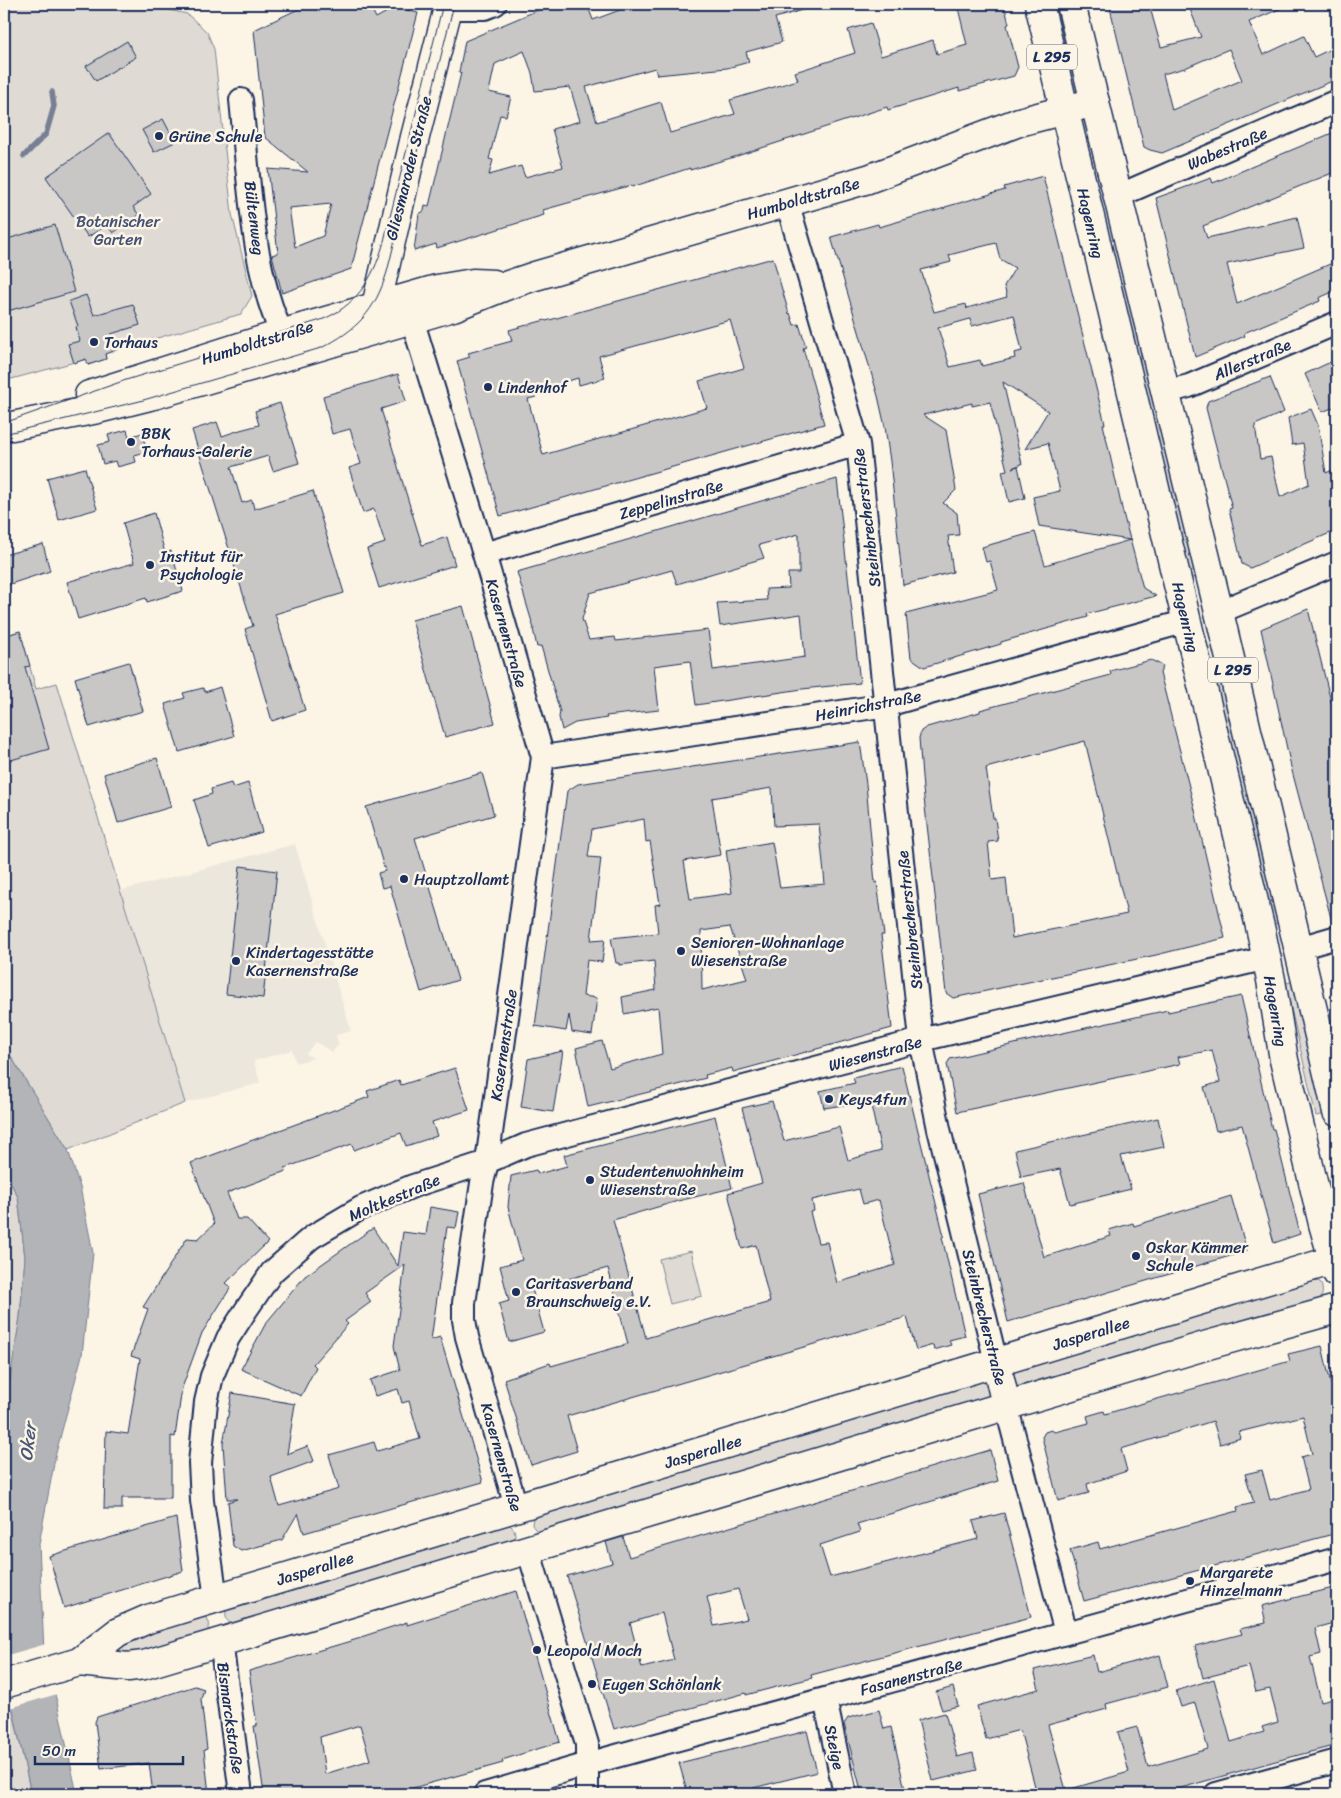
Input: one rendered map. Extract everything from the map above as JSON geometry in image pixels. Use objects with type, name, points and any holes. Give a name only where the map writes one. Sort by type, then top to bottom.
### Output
[{"type":"main road","name":"Hagenring","points":[[1039,4],[1267,958],[1284,1060],[1323,1224],[1336,1264]]},
{"type":"main road","name":"Hagenring","points":[[1071,4],[1219,612],[1337,1112]]},
{"type":"main road","name":"Gliesmaroder Straße","points":[[372,319],[448,6]]},
{"type":"main road","name":"Humboldtstraße","points":[[8,427],[119,404],[287,344],[408,309],[453,307],[508,285],[868,179],[1019,122],[1095,102]]},
{"type":"main road","name":"Jasperallee","points":[[4,1684],[79,1662],[118,1632],[132,1625],[216,1598],[996,1362],[1336,1264]]},
{"type":"main road","name":"Jasperallee","points":[[79,1662],[128,1667],[144,1665],[1208,1344],[1337,1309]]},
{"type":"main road","name":"Steinbrecherstraße","points":[[996,1362],[1006,1405]]},
{"type":"main road","name":"Kasernenstraße","points":[[516,1507],[528,1549]]},
{"type":"main road","points":[[216,1598],[221,1641]]},
{"type":"street","points":[[448,6],[484,8],[495,4]]},
{"type":"street","name":"Bültenweg","points":[[241,100],[258,253],[266,285],[287,344]]},
{"type":"street","name":"Wabestraße","points":[[1118,196],[1337,101]]},
{"type":"street","name":"Steinbrecherstraße","points":[[787,202],[858,444],[921,1040],[939,1129],[996,1362]]},
{"type":"street","name":"Kasernenstraße","points":[[408,309],[484,554],[543,757],[487,1162],[480,1192],[464,1303],[467,1337],[516,1507]]},
{"type":"street","name":"Allerstraße","points":[[1166,392],[1189,386],[1337,323]]},
{"type":"street","name":"Zeppelinstraße","points":[[484,554],[858,444]]},
{"type":"street","points":[[1219,612],[1337,563]]},
{"type":"street","name":"Heinrichstraße","points":[[543,757],[887,705],[1186,621]]},
{"type":"street","points":[[1299,948],[1337,937]]},
{"type":"street","name":"Wiesenstraße","points":[[487,1162],[526,1145],[921,1040],[1267,958]]},
{"type":"street","name":"Moltkestraße","points":[[216,1598],[202,1501],[200,1463],[206,1402],[212,1376],[228,1338],[272,1272],[312,1237],[361,1208],[413,1186],[487,1162]]},
{"type":"street","name":"Steinbrecherstraße","points":[[1006,1405],[1066,1633]]},
{"type":"street","name":"Kasernenstraße","points":[[528,1549],[588,1744],[587,1794]]},
{"type":"street","name":"Fasanenstraße","points":[[484,1794],[587,1764],[1337,1559]]},
{"type":"street","name":"Bismarckstraße","points":[[221,1641],[241,1794]]},
{"type":"street","name":"Steige","points":[[825,1699],[845,1794]]},
{"type":"street","points":[[1216,1794],[1337,1761]]},
{"type":"shaded area","name":"Kindertagesstätte Kasernenstraße","points":[[295,844],[351,1031],[336,1035],[339,1045],[332,1052],[315,1042],[306,1054],[314,1058],[296,1063],[292,1050],[254,1061],[260,1083],[185,1103],[120,891]]},
{"type":"green space","name":"Botanischer Garten","points":[[4,4],[140,4],[187,14],[207,32],[214,49],[232,214],[252,296],[241,314],[105,353],[106,359],[88,365],[86,359],[4,381]]},
{"type":"green space","points":[[1124,282],[1144,342],[1200,576],[1189,579],[1119,283]]},
{"type":"green space","points":[[20,631],[36,689],[57,683],[185,1103],[68,1150],[4,1045],[4,636]]},
{"type":"green space","points":[[1224,676],[1282,922],[1271,925],[1213,679]]},
{"type":"green space","points":[[1296,981],[1327,1114],[1316,1116],[1285,983]]},
{"type":"green space","points":[[4,1170],[18,1197],[25,1258],[20,1317],[4,1422]]},
{"type":"green space","points":[[691,1251],[702,1296],[670,1304],[659,1259]]},
{"type":"green space","points":[[1318,1281],[1321,1283],[1322,1294],[1316,1302],[1022,1390],[1016,1388],[1013,1376],[1017,1369],[1296,1284]]},
{"type":"green space","points":[[985,1378],[991,1381],[996,1395],[538,1533],[532,1525],[533,1515]]},
{"type":"green space","points":[[503,1523],[513,1528],[515,1538],[511,1545],[236,1626],[230,1624],[226,1618],[226,1610]]},
{"type":"green space","points":[[202,1615],[209,1624],[206,1635],[153,1652],[122,1656],[118,1652],[119,1643]]},
{"type":"green space","points":[[12,1707],[31,1794],[4,1794],[4,1709]]},
{"type":"water","name":"Oker","points":[[4,1045],[68,1150],[80,1187],[93,1253],[82,1355],[56,1453],[39,1544],[44,1652],[77,1794],[31,1794],[4,1667],[4,1416],[20,1317],[25,1258],[18,1197],[4,1170]]},
{"type":"pier","points":[[46,1644],[46,1652],[57,1694],[10,1708],[4,1679],[4,1656]]},
{"type":"building","points":[[309,4],[369,4],[376,18],[396,7],[418,13],[351,269],[282,293],[272,255],[278,253],[268,169],[308,172],[265,137],[254,30]],"holes":[[[331,204],[323,236],[295,247],[289,208]]]},
{"type":"building","points":[[552,4],[587,4],[593,20],[636,4],[809,4],[809,8],[775,18],[782,42],[746,52],[749,62],[727,68],[657,75],[655,68],[586,87],[597,122],[661,102],[670,133],[735,114],[730,100],[798,80],[795,72],[855,53],[848,30],[871,23],[881,56],[933,40],[937,54],[967,45],[957,4],[1004,4],[1009,24],[1007,25],[1018,67],[1014,76],[959,91],[959,88],[888,110],[887,107],[731,158],[690,170],[690,168],[632,187],[632,185],[543,210],[544,215],[437,248],[436,244],[414,251],[419,214],[424,211],[425,205],[429,206],[461,73],[459,72],[465,41]],"holes":[[[524,51],[532,73],[535,91],[570,87],[580,121],[552,129],[563,167],[525,177],[521,166],[489,175],[493,160],[489,159],[500,115],[506,116],[511,97],[489,92],[495,64]]]},
{"type":"building","points":[[1109,4],[1149,4],[1161,47],[1201,37],[1188,4],[1291,4],[1249,22],[1263,55],[1304,36],[1314,57],[1337,46],[1337,79],[1162,153],[1144,147]],"holes":[[[1229,49],[1242,80],[1172,110],[1163,74],[1185,68]]]},
{"type":"building","points":[[127,41],[136,57],[96,81],[86,66]]},
{"type":"building","name":"Grüne Schule","points":[[163,119],[175,142],[154,152],[142,130]]},
{"type":"building","points":[[1337,131],[1337,171],[1203,226],[1207,238],[1297,217],[1304,248],[1227,264],[1237,304],[1337,261],[1337,290],[1319,298],[1320,301],[1244,333],[1245,336],[1195,357],[1156,198],[1211,178],[1213,183]]},
{"type":"building","points":[[109,133],[151,194],[133,207],[139,215],[113,233],[107,225],[88,237],[46,177]]},
{"type":"building","points":[[1043,176],[1105,424],[1103,424],[1123,513],[1143,588],[1156,596],[1087,614],[1088,617],[924,667],[911,658],[906,614],[998,590],[990,561],[986,562],[982,547],[1035,532],[1045,565],[1130,540],[1039,526],[1033,497],[1060,491],[1048,443],[1025,449],[1048,411],[1003,382],[1022,464],[1012,468],[1018,466],[1025,498],[1009,502],[1002,471],[1007,470],[990,402],[972,406],[972,403],[923,415],[946,430],[956,490],[943,503],[957,513],[959,535],[948,536],[953,572],[903,585],[885,427],[878,396],[831,237],[878,224],[879,227],[945,208],[1005,190],[1004,187]],"holes":[[[996,243],[1000,259],[1015,268],[1004,286],[1007,297],[967,309],[966,304],[934,312],[921,270],[951,262],[949,255]],[[1014,315],[1022,351],[1014,353],[1015,358],[982,366],[980,360],[950,367],[938,328],[970,319],[972,326]]]},
{"type":"building","points":[[55,225],[74,292],[4,312],[4,240]]},
{"type":"building","points":[[773,258],[789,314],[794,325],[799,324],[806,347],[803,348],[824,424],[500,516],[457,361],[470,357],[468,353],[512,341],[509,330]],"holes":[[[730,320],[744,368],[699,381],[707,408],[543,455],[528,399],[536,397],[535,391],[578,378],[579,385],[605,378],[599,356]]]},
{"type":"building","points":[[86,295],[94,315],[133,304],[140,325],[111,334],[116,350],[105,354],[106,359],[88,365],[86,359],[74,363],[68,344],[80,341],[76,327],[78,326],[69,301]]},
{"type":"building","points":[[1337,359],[1337,406],[1322,412],[1305,374]]},
{"type":"building","points":[[398,374],[406,401],[381,409],[401,477],[422,545],[447,537],[455,565],[379,588],[367,549],[385,543],[374,509],[363,513],[349,468],[361,464],[350,429],[332,434],[323,396]]},
{"type":"building","points":[[1270,377],[1284,412],[1255,425],[1260,459],[1271,457],[1280,497],[1309,484],[1303,443],[1292,445],[1288,418],[1311,409],[1318,425],[1326,473],[1337,468],[1337,530],[1250,568],[1242,564],[1229,509],[1232,508],[1206,408],[1208,401]]},
{"type":"building","points":[[280,403],[299,463],[273,471],[268,456],[231,467],[242,503],[252,500],[254,509],[313,491],[344,593],[275,614],[305,710],[272,721],[245,629],[253,626],[192,430],[217,422],[222,436],[259,425],[255,411]]},
{"type":"building","points":[[127,430],[129,437],[142,433],[147,452],[134,455],[136,462],[117,467],[115,461],[103,464],[98,445],[110,442],[108,435]]},
{"type":"building","points":[[85,468],[97,509],[59,520],[47,478]]},
{"type":"building","points":[[837,479],[860,683],[802,689],[696,705],[690,661],[654,666],[659,710],[606,716],[607,718],[575,723],[562,730],[559,717],[560,712],[541,646],[537,647],[534,629],[517,572]],"holes":[[[799,534],[799,573],[788,573],[789,588],[766,589],[767,600],[717,603],[720,626],[801,614],[805,657],[713,670],[708,630],[616,641],[615,637],[589,640],[582,619],[590,593],[672,570],[677,584],[764,558],[759,545]]]},
{"type":"building","name":"Institut für Psychologie","points":[[154,513],[165,553],[171,551],[183,591],[147,602],[146,598],[78,619],[67,582],[134,563],[123,523]]},
{"type":"building","points":[[43,544],[50,571],[4,586],[4,555]]},
{"type":"building","points":[[463,606],[495,723],[445,737],[412,620]]},
{"type":"building","points":[[1308,609],[1337,726],[1337,922],[1332,922],[1291,767],[1261,629]]},
{"type":"building","points":[[20,631],[30,666],[25,667],[49,749],[11,760],[4,736],[4,636]]},
{"type":"building","points":[[1151,660],[1163,666],[1160,673],[1225,938],[1156,955],[953,998],[946,993],[923,789],[919,738],[921,731],[927,727],[980,712],[980,710],[1111,675],[1110,671]],"holes":[[[1085,741],[1127,914],[1012,938],[1006,878],[992,880],[988,842],[998,841],[986,768]]]},
{"type":"building","points":[[129,662],[143,711],[89,727],[75,678]]},
{"type":"building","points":[[220,687],[234,736],[179,752],[165,704],[185,698],[183,693],[203,688],[205,692]]},
{"type":"building","points":[[860,742],[866,784],[875,883],[877,882],[884,935],[881,935],[892,1028],[733,1072],[732,1068],[705,1075],[706,1078],[588,1107],[576,1048],[602,1041],[610,1068],[662,1054],[658,1007],[624,1014],[622,997],[656,990],[654,961],[619,965],[619,963],[616,963],[611,938],[658,933],[655,905],[660,904],[650,841],[646,842],[644,819],[592,829],[588,857],[601,858],[591,940],[605,939],[602,962],[587,960],[583,996],[597,998],[592,1035],[572,1032],[569,1015],[566,1031],[535,1026],[567,791],[578,784]],"holes":[[[772,788],[774,826],[819,824],[825,884],[780,888],[772,842],[726,850],[732,893],[690,899],[684,861],[721,855],[712,798]],[[730,927],[747,979],[702,990],[701,931]]]},
{"type":"building","points":[[157,758],[171,807],[118,823],[104,774]]},
{"type":"building","name":"Hauptzollamt","points":[[482,773],[494,815],[415,838],[458,980],[421,992],[390,886],[382,888],[378,873],[385,871],[366,807]]},
{"type":"building","points":[[231,783],[233,788],[248,783],[262,832],[209,848],[194,800],[212,794],[211,789]]},
{"type":"building","name":"Kindertagesstätte Kasernenstraße","points":[[240,866],[277,871],[263,998],[226,994]]},
{"type":"building","points":[[1241,996],[1272,1129],[1274,1129],[1300,1234],[1274,1243],[1242,1125],[1216,1131],[1204,1087],[1220,1082],[1212,1050],[1178,1057],[1180,1064],[957,1112],[947,1064],[950,1059],[1168,1010],[1168,1012]]},
{"type":"building","points":[[563,1051],[553,1112],[521,1107],[528,1059]]},
{"type":"building","points":[[902,1066],[944,1236],[942,1237],[965,1336],[949,1340],[951,1345],[934,1350],[933,1345],[916,1350],[907,1317],[567,1416],[577,1451],[531,1465],[504,1379],[550,1363],[551,1366],[628,1344],[608,1268],[532,1289],[544,1332],[509,1342],[499,1304],[509,1301],[500,1266],[522,1260],[508,1207],[511,1176],[536,1170],[538,1174],[567,1166],[564,1155],[715,1116],[732,1188],[613,1220],[646,1338],[770,1302],[756,1245],[742,1249],[728,1193],[762,1183],[742,1108],[772,1101],[784,1141],[839,1127],[848,1160],[881,1151],[870,1101],[824,1108],[820,1091],[855,1083],[853,1078]],"holes":[[[859,1189],[863,1204],[879,1200],[895,1265],[837,1283],[827,1242],[818,1243],[810,1212],[814,1211],[812,1200]]]},
{"type":"building","points":[[455,1068],[469,1110],[432,1122],[437,1136],[406,1146],[401,1133],[354,1150],[352,1144],[285,1168],[286,1171],[227,1193],[237,1219],[247,1219],[268,1242],[226,1283],[231,1287],[202,1333],[182,1388],[175,1437],[171,1436],[171,1498],[122,1498],[122,1509],[104,1509],[106,1431],[128,1434],[140,1359],[131,1356],[148,1309],[143,1307],[187,1238],[198,1239],[214,1224],[191,1163],[369,1097],[367,1091],[399,1080],[401,1085]]},
{"type":"building","points":[[1158,1118],[1164,1147],[1121,1156],[1131,1189],[1070,1204],[1060,1169],[1021,1177],[1015,1150]]},
{"type":"building","points":[[1024,1183],[1044,1257],[1111,1236],[1109,1230],[1133,1223],[1134,1226],[1231,1196],[1247,1251],[1008,1322],[978,1194]]},
{"type":"building","points":[[430,1207],[459,1212],[456,1228],[447,1227],[431,1340],[440,1337],[483,1482],[304,1533],[298,1513],[282,1540],[241,1551],[233,1546],[228,1502],[237,1499],[227,1499],[223,1444],[232,1393],[295,1404],[287,1454],[308,1446],[314,1461],[271,1477],[279,1506],[339,1489],[329,1455],[374,1442],[377,1451],[420,1439],[409,1401],[402,1403],[398,1389],[375,1396],[370,1380],[400,1370],[394,1346],[405,1265],[365,1293],[371,1302],[345,1321],[348,1324],[313,1364],[316,1367],[301,1396],[241,1369],[266,1323],[305,1276],[373,1228],[398,1266],[403,1232],[426,1235]]},
{"type":"building","points":[[1322,1346],[1337,1410],[1337,1533],[1084,1601],[1070,1550],[1098,1542],[1100,1549],[1238,1511],[1237,1507],[1254,1503],[1245,1474],[1262,1470],[1270,1500],[1309,1489],[1301,1457],[1312,1454],[1303,1416],[1239,1432],[1241,1438],[1220,1444],[1213,1421],[1121,1449],[1127,1471],[1087,1484],[1089,1493],[1058,1501],[1042,1437],[1045,1432],[1051,1430],[1055,1432],[1089,1423],[1087,1416],[1104,1411],[1105,1414],[1290,1361],[1288,1354]]},
{"type":"building","points":[[990,1450],[998,1481],[857,1524],[860,1532],[820,1545],[830,1577],[978,1539],[973,1521],[1004,1513],[1031,1617],[811,1675],[812,1678],[746,1695],[746,1693],[614,1729],[567,1576],[612,1563],[606,1542],[623,1537],[629,1557]],"holes":[[[738,1589],[747,1619],[714,1626],[707,1597]],[[662,1613],[674,1660],[642,1668],[630,1623]]]},
{"type":"building","points":[[176,1518],[183,1571],[64,1608],[49,1556]]},
{"type":"building","points":[[1337,1587],[1337,1622],[1315,1628],[1321,1654],[1310,1657],[1321,1702],[1337,1698],[1337,1745],[1160,1794],[1068,1794],[1067,1790],[1129,1772],[1118,1732],[1137,1727],[1148,1767],[1208,1749],[1195,1703],[1181,1707],[1176,1691],[1214,1679],[1231,1742],[1264,1732],[1262,1727],[1278,1722],[1270,1689],[1256,1692],[1249,1666],[1203,1678],[1195,1646],[1242,1634],[1240,1629],[1266,1623],[1262,1606]]},
{"type":"building","points":[[516,1591],[560,1742],[502,1760],[503,1763],[391,1794],[264,1794],[254,1726],[257,1726],[249,1671],[361,1638],[407,1622],[407,1625]],"holes":[[[360,1725],[370,1760],[325,1774],[320,1737]]]},
{"type":"building","points":[[1093,1655],[1097,1672],[1160,1655],[1168,1687],[1106,1704],[1107,1709],[1048,1725],[1067,1794],[1037,1794],[1020,1730],[986,1739],[977,1706],[1039,1689],[1034,1670]]},
{"type":"building","points":[[195,1686],[204,1689],[201,1699],[207,1749],[204,1750],[209,1794],[153,1794],[149,1763],[101,1769],[95,1722],[97,1717]]},
{"type":"building","points":[[953,1687],[958,1706],[942,1710],[936,1692]]},
{"type":"building","points":[[879,1710],[884,1729],[891,1727],[906,1794],[862,1794],[844,1724],[848,1718]]},
{"type":"building","points":[[945,1713],[957,1757],[973,1753],[977,1770],[933,1781],[918,1720]]},
{"type":"building","points":[[807,1731],[817,1772],[753,1788],[755,1794],[688,1794],[679,1763]]},
{"type":"waterway","points":[[24,156],[46,134],[54,106],[52,92]]},
{"type":"tram line","points":[[4,423],[126,380],[321,320],[344,308],[353,300],[368,280],[383,245],[443,4]]},
{"type":"tram line","points":[[4,434],[140,401],[321,348],[355,326],[377,298],[387,272],[454,4]]},
{"type":"place","name":"Grüne Schule","points":[[159,136]]},
{"type":"place","name":"Torhaus","points":[[94,342]]},
{"type":"place","name":"Lindenhof","points":[[488,387]]},
{"type":"place","name":"BBK Torhaus-Galerie","points":[[131,442]]},
{"type":"place","name":"Institut für Psychologie","points":[[150,565]]},
{"type":"place","name":"Hauptzollamt","points":[[404,879]]},
{"type":"place","name":"Senioren-Wohnanlage Wiesenstraße","points":[[681,951]]},
{"type":"place","name":"Kindertagesstätte Kasernenstraße","points":[[236,961]]},
{"type":"place","name":"Keys4fun","points":[[829,1099]]},
{"type":"place","name":"Studentenwohnheim Wiesenstraße","points":[[590,1180]]},
{"type":"place","name":"Oskar Kämmer Schule","points":[[1136,1256]]},
{"type":"place","name":"Caritasverband Braunschweig e.V.","points":[[516,1292]]},
{"type":"place","name":"Margarete Hinzelmann","points":[[1190,1581]]},
{"type":"place","name":"Leopold Moch","points":[[537,1650]]},
{"type":"place","name":"Eugen Schönlank","points":[[592,1684]]}]
